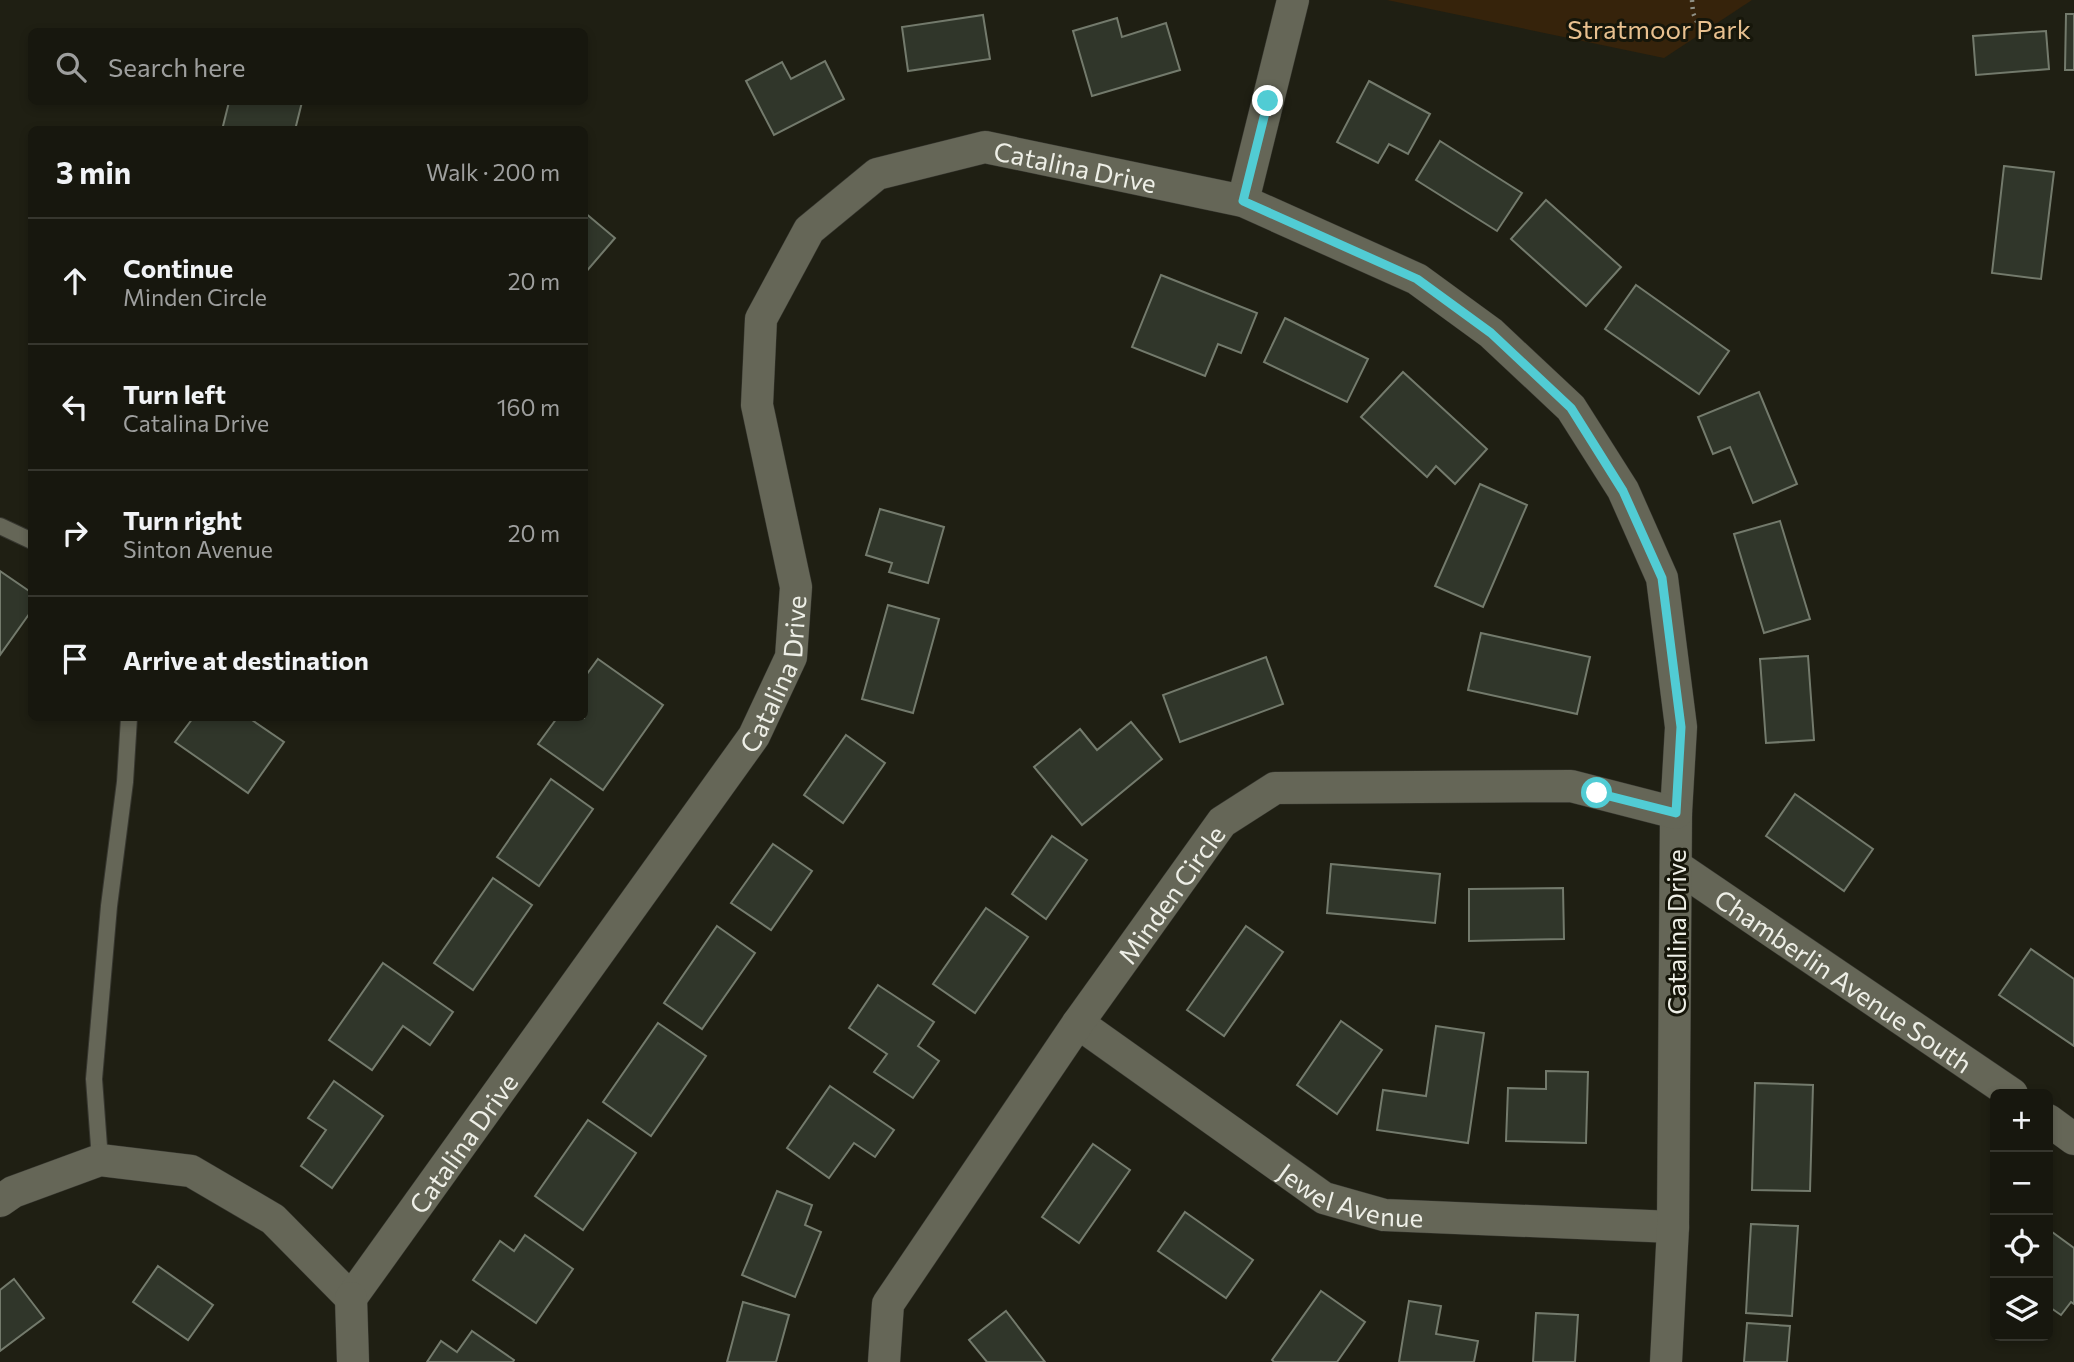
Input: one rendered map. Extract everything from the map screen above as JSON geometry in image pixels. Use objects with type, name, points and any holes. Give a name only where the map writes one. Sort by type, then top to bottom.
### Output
[{"type":"street","points":[[1243,201],[1293,0]]},
{"type":"street","name":"Catalina Drive","points":[[351,1298],[754,736],[791,657],[796,587],[757,405],[761,318],[809,230],[877,174],[985,147],[1243,201],[1417,279],[1491,333],[1571,408],[1623,491],[1662,578],[1681,727],[1676,813],[1673,1227],[1666,1362]]},
{"type":"street","name":"Minden Circle","points":[[884,1362],[887,1304],[1078,1023],[1222,822],[1275,788],[1571,786],[1676,813]]},
{"type":"street","name":"Chamberlin Avenue South","points":[[1676,866],[2005,1089]]},
{"type":"street","name":"Jewel Avenue","points":[[1078,1023],[1324,1198],[1384,1215],[1673,1227]]},
{"type":"street","points":[[2053,1124],[2074,1139]]},
{"type":"street","points":[[0,1201],[13,1192],[100,1160],[191,1171],[274,1219],[351,1298],[353,1362]]},
{"type":"lane","points":[[0,526],[28,539]]},
{"type":"lane","points":[[100,1160],[94,1079],[109,906],[125,782],[129,721]]},
{"type":"path","points":[[1692,0],[1693,13],[1702,33]]},
{"type":"green space","name":"Stratmoor Park","points":[[1387,0],[1752,0],[1664,58]]},
{"type":"building","points":[[2066,14],[2074,14],[2074,70],[2065,70]]},
{"type":"building","points":[[983,15],[990,59],[908,71],[902,27]]},
{"type":"building","points":[[1117,18],[1122,37],[1166,23],[1180,70],[1092,96],[1073,31]]},
{"type":"building","points":[[2046,31],[2049,69],[1976,75],[1973,36]]},
{"type":"building","points":[[825,61],[844,99],[774,135],[746,81],[782,62],[791,79]]},
{"type":"building","points":[[1369,81],[1430,114],[1408,154],[1389,144],[1378,163],[1337,142]]},
{"type":"building","points":[[228,105],[301,105],[296,126],[223,126]]},
{"type":"building","points":[[1440,141],[1522,193],[1497,231],[1416,180]]},
{"type":"building","points":[[2004,166],[2054,172],[2041,279],[1992,273]]},
{"type":"building","points":[[1546,200],[1621,267],[1586,306],[1511,239]]},
{"type":"building","points":[[588,215],[615,238],[588,270]]},
{"type":"building","points":[[1161,275],[1257,313],[1241,353],[1218,344],[1205,376],[1132,347]]},
{"type":"building","points":[[1636,285],[1729,351],[1699,394],[1605,329]]},
{"type":"building","points":[[1285,318],[1368,359],[1347,402],[1264,362]]},
{"type":"building","points":[[1403,372],[1487,449],[1455,484],[1436,466],[1427,477],[1361,417]]},
{"type":"building","points":[[1759,392],[1797,484],[1753,503],[1730,447],[1713,454],[1698,417]]},
{"type":"building","points":[[1480,484],[1527,505],[1483,607],[1435,586]]},
{"type":"building","points":[[880,509],[944,527],[928,583],[889,572],[892,563],[866,555]]},
{"type":"building","points":[[1780,521],[1810,619],[1764,633],[1734,534]]},
{"type":"building","points":[[0,571],[28,590],[28,616],[0,655]]},
{"type":"building","points":[[888,605],[939,619],[913,713],[862,699]]},
{"type":"building","points":[[1481,633],[1590,657],[1577,714],[1468,690]]},
{"type":"building","points":[[1808,656],[1814,740],[1766,743],[1760,659]]},
{"type":"building","points":[[1266,657],[1283,704],[1180,742],[1163,695]]},
{"type":"building","points":[[598,659],[663,705],[603,790],[538,744],[555,721],[588,721],[588,673]]},
{"type":"building","points":[[191,721],[253,721],[284,742],[248,793],[175,742]]},
{"type":"building","points":[[1131,722],[1162,759],[1082,825],[1034,767],[1080,729],[1097,750]]},
{"type":"building","points":[[846,735],[885,763],[843,823],[804,795]]},
{"type":"building","points":[[551,779],[593,809],[539,886],[497,857]]},
{"type":"building","points":[[1795,794],[1873,849],[1844,891],[1766,836]]},
{"type":"building","points":[[1052,836],[1087,860],[1046,919],[1012,894]]},
{"type":"building","points":[[773,844],[812,871],[771,930],[731,903]]},
{"type":"building","points":[[1331,864],[1440,874],[1435,923],[1327,913]]},
{"type":"building","points":[[493,878],[532,905],[473,990],[434,963]]},
{"type":"building","points":[[1563,888],[1564,939],[1469,941],[1469,889]]},
{"type":"building","points":[[986,908],[1028,937],[975,1013],[933,984]]},
{"type":"building","points":[[717,926],[755,953],[702,1029],[664,1003]]},
{"type":"building","points":[[1246,926],[1283,952],[1224,1036],[1187,1010]]},
{"type":"building","points":[[2031,949],[2074,979],[2074,1046],[1999,995]]},
{"type":"building","points":[[383,963],[453,1012],[430,1045],[403,1026],[372,1070],[329,1040]]},
{"type":"building","points":[[878,985],[934,1022],[918,1046],[939,1061],[913,1098],[874,1072],[887,1054],[849,1028]]},
{"type":"building","points":[[1341,1021],[1382,1050],[1337,1114],[1297,1085]]},
{"type":"building","points":[[658,1023],[706,1056],[651,1136],[603,1102]]},
{"type":"building","points":[[1436,1026],[1484,1033],[1468,1143],[1377,1130],[1383,1090],[1426,1096]]},
{"type":"building","points":[[1546,1071],[1588,1072],[1586,1143],[1506,1141],[1508,1088],[1546,1089]]},
{"type":"building","points":[[334,1081],[383,1116],[332,1188],[301,1166],[326,1130],[308,1118]]},
{"type":"building","points":[[1755,1083],[1813,1085],[1810,1191],[1752,1190]]},
{"type":"building","points":[[830,1086],[894,1130],[875,1157],[854,1143],[829,1178],[787,1148]]},
{"type":"building","points":[[588,1120],[636,1153],[583,1230],[535,1196]]},
{"type":"building","points":[[1093,1144],[1130,1170],[1079,1243],[1042,1217]]},
{"type":"building","points":[[777,1191],[812,1205],[805,1225],[821,1232],[795,1297],[742,1275]]},
{"type":"building","points":[[1185,1212],[1253,1260],[1226,1298],[1158,1251]]},
{"type":"building","points":[[1751,1224],[1798,1226],[1792,1316],[1746,1313]]},
{"type":"building","points":[[2053,1233],[2074,1248],[2074,1304],[2071,1302],[2061,1315],[2053,1309]]},
{"type":"building","points":[[525,1235],[573,1269],[536,1323],[473,1280],[500,1241],[514,1251]]},
{"type":"building","points":[[158,1266],[213,1305],[188,1340],[133,1302]]},
{"type":"building","points":[[14,1279],[44,1318],[0,1351],[0,1290]]},
{"type":"building","points":[[1321,1291],[1365,1322],[1337,1362],[1274,1362],[1272,1360]]},
{"type":"building","points":[[1409,1301],[1441,1306],[1436,1334],[1478,1341],[1474,1362],[1399,1362]]},
{"type":"building","points":[[743,1302],[789,1315],[776,1362],[727,1362]]},
{"type":"building","points":[[1006,1311],[1045,1362],[987,1362],[969,1340]]},
{"type":"building","points":[[1536,1313],[1578,1315],[1575,1362],[1533,1362]]},
{"type":"building","points":[[1747,1323],[1790,1326],[1787,1362],[1744,1362]]},
{"type":"building","points":[[472,1331],[514,1360],[513,1362],[427,1362],[441,1341],[457,1352]]},
{"type":"route","points":[[1268,101],[1243,201],[1417,279],[1491,333],[1571,408],[1623,491],[1662,578],[1681,727],[1676,813],[1597,793]]}]
